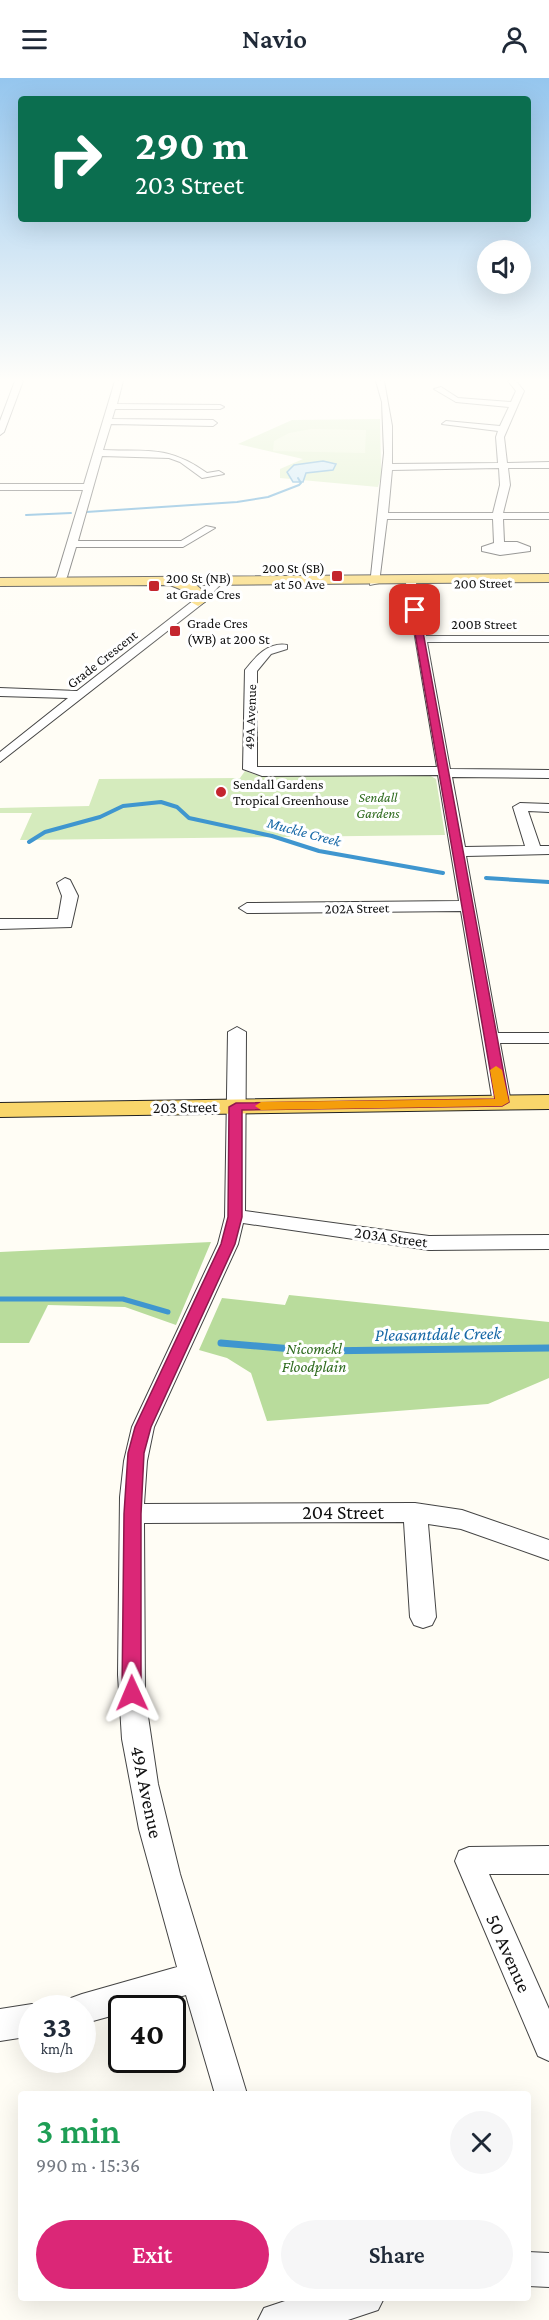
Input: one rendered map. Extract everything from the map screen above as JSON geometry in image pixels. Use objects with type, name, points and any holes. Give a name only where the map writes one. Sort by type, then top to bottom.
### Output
[{"type":"main road","name":"200 Street","points":[[0,582],[374,581],[486,578],[549,580]]},
{"type":"main road","points":[[411,583],[486,578]]},
{"type":"main road","name":"200 Street","points":[[374,581],[411,583],[549,580]]},
{"type":"main road","name":"200 Street","points":[[58,581],[176,584],[216,581]]},
{"type":"main road","points":[[176,584],[194,588],[199,594],[198,602]]},
{"type":"main road","name":"203 Street","points":[[0,1110],[549,1102]]},
{"type":"street","points":[[374,581],[385,486]]},
{"type":"street","points":[[499,545],[497,516],[505,486]]},
{"type":"street","points":[[0,487],[90,487],[62,577],[58,581]]},
{"type":"street","points":[[382,516],[549,516]]},
{"type":"street","points":[[72,544],[183,544],[210,528]]},
{"type":"street","name":"Grade Crescent","points":[[0,758],[198,602],[216,581]]},
{"type":"street","points":[[411,583],[502,1102]]},
{"type":"street","name":"200B Street","points":[[419,639],[549,639]]},
{"type":"street","name":"49A Avenue","points":[[283,647],[267,652],[251,670],[250,769],[262,772],[443,772]]},
{"type":"street","points":[[0,692],[81,694]]},
{"type":"street","points":[[49,692],[59,697],[63,703],[62,709]]},
{"type":"street","points":[[443,772],[549,774]]},
{"type":"street","points":[[534,850],[520,807],[549,808]]},
{"type":"street","points":[[457,852],[549,850]]},
{"type":"street","points":[[0,924],[65,924],[70,896],[65,883]]},
{"type":"street","name":"202A Street","points":[[247,908],[467,906]]},
{"type":"street","name":"49A Avenue","points":[[230,2091],[156,1834],[136,1739],[131,1681],[132,1514],[134,1467],[143,1427],[228,1244],[235,1217],[237,1032]]},
{"type":"street","points":[[490,1038],[549,1038]]},
{"type":"street","name":"203A Street","points":[[235,1217],[258,1217],[429,1243],[549,1242]]},
{"type":"street","points":[[415,1512],[423,1617]]},
{"type":"street","name":"204 Street","points":[[132,1514],[415,1512],[462,1520],[549,1550]]},
{"type":"street","name":"50 Avenue","points":[[549,1860],[469,1861],[549,2045]]},
{"type":"street","points":[[96,2005],[197,1977]]},
{"type":"street","points":[[0,2025],[18,2022]]},
{"type":"street","points":[[531,2269],[549,2270]]},
{"type":"street","points":[[287,2310],[346,2301]]},
{"type":"green space","name":"Sendall Gardens","points":[[245,771],[257,775],[427,774],[436,779],[445,835],[20,840],[32,813],[0,813],[0,808],[89,806],[99,779],[240,778]]},
{"type":"green space","points":[[211,1242],[176,1325],[125,1307],[48,1305],[29,1343],[0,1343],[0,1252]]},
{"type":"green space","name":"Nicomekl Floodplain","points":[[289,1295],[549,1322],[549,1378],[488,1404],[267,1421],[251,1373],[227,1358],[199,1350],[222,1298],[285,1305]]},
{"type":"waterway","points":[[86,512],[237,502],[268,497],[297,486]]},
{"type":"waterway","points":[[26,515],[71,513]]},
{"type":"waterway","name":"Muckle Creek","points":[[29,842],[45,832],[100,817],[123,806],[161,802],[177,807],[189,818],[272,836],[319,851],[443,873]]},
{"type":"waterway","name":"Muckle Creek","points":[[486,878],[549,882]]},
{"type":"waterway","name":"Pleasantdale Creek","points":[[0,1299],[123,1299],[168,1312]]},
{"type":"waterway","name":"Pleasantdale Creek","points":[[221,1343],[316,1351],[549,1348]]},
{"type":"slow traffic","points":[[261,1106],[502,1102],[496,1070]]},
{"type":"place","name":"200 St (SB) at 50 Ave","points":[[337,576]]},
{"type":"place","name":"200 St (NB) at Grade Cres","points":[[154,586]]},
{"type":"place","name":"Grade Cres (WB) at 200 St","points":[[175,631]]},
{"type":"place","name":"Sendall Gardens Tropical Greenhouse","points":[[221,792]]},
{"type":"route","points":[[132,1693],[132,1514],[136,1453],[143,1427],[228,1244],[235,1217],[234,1118],[236,1107],[502,1102],[415,610]]}]
